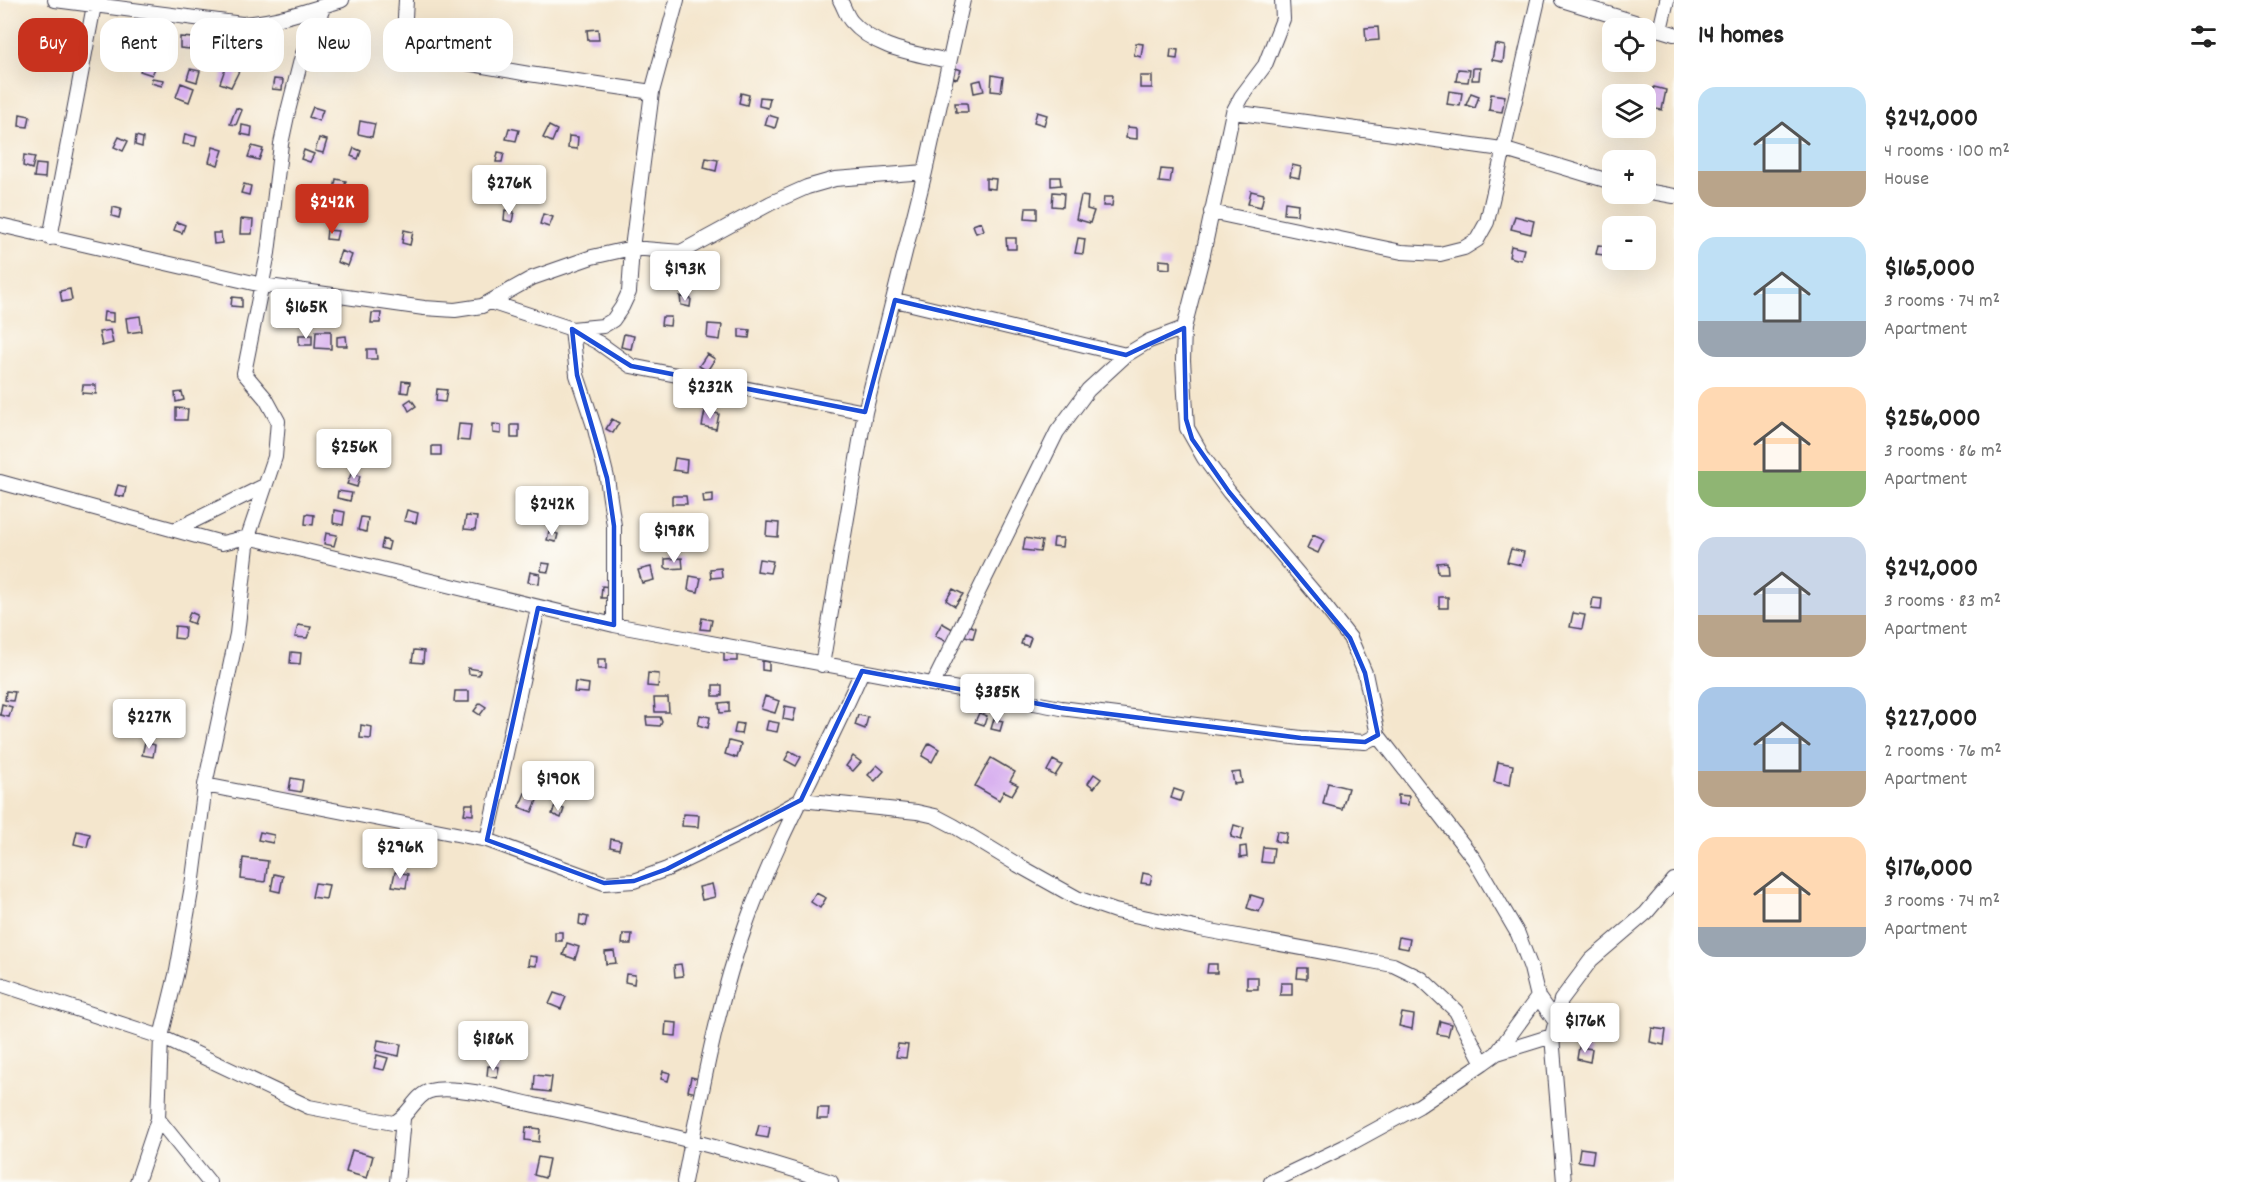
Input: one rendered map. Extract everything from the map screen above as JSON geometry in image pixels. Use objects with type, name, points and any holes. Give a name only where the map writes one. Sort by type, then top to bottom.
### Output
[{"type":"street","points":[[55,0],[94,3],[242,24],[260,23],[342,0]]},
{"type":"street","points":[[406,0],[403,52],[651,92]]},
{"type":"street","points":[[572,329],[603,326],[613,320],[629,292],[632,248],[651,92],[677,0]]},
{"type":"street","points":[[840,0],[849,19],[864,33],[891,48],[948,61]]},
{"type":"street","points":[[822,665],[865,412],[895,300],[963,0]]},
{"type":"street","points":[[1282,0],[1283,19],[1265,65],[1241,97],[1233,112],[1203,254],[1184,328],[1187,428],[1228,492],[1350,638],[1365,673],[1378,735],[1474,859],[1518,934],[1529,961],[1538,997],[1555,1022]]},
{"type":"street","points":[[1211,212],[1402,252],[1440,254],[1464,248],[1477,240],[1487,222],[1538,0]]},
{"type":"street","points":[[1562,0],[1674,34]]},
{"type":"street","points":[[1660,30],[1667,0]]},
{"type":"street","points":[[50,238],[94,3]]},
{"type":"street","points":[[136,1182],[158,1119],[161,1037],[177,971],[192,886],[205,785],[237,634],[248,537],[275,457],[278,421],[266,399],[244,373],[270,243],[281,144],[288,111],[302,56],[324,6]]},
{"type":"street","points":[[1233,112],[1502,149],[1602,179]]},
{"type":"street","points":[[0,225],[262,285],[424,308],[455,310],[482,306],[532,278],[592,257],[632,248],[681,252],[771,203],[807,187],[835,178],[925,172]]},
{"type":"street","points":[[1656,193],[1674,196]]},
{"type":"street","points":[[895,300],[1126,355]]},
{"type":"street","points":[[490,302],[572,329],[599,343],[631,366],[865,412]]},
{"type":"street","points":[[933,684],[1057,432],[1088,390],[1126,355],[1149,341],[1184,328]]},
{"type":"street","points":[[572,329],[577,375],[607,478],[614,526],[614,625]]},
{"type":"street","points":[[0,482],[222,543],[248,537],[614,625],[822,665],[1061,708],[1301,738],[1365,742],[1378,735]]},
{"type":"street","points":[[175,530],[264,486]]},
{"type":"street","points":[[487,840],[538,608]]},
{"type":"street","points":[[684,1182],[706,1063],[746,924],[774,856],[862,671]]},
{"type":"street","points":[[205,785],[487,840],[604,883],[633,881],[667,869],[741,833],[801,800],[935,816],[1077,898],[1115,911],[1393,965],[1422,979],[1456,1011],[1483,1063]]},
{"type":"street","points":[[1564,1182],[1552,1036],[1561,1000],[1591,960],[1646,913],[1674,880]]},
{"type":"street","points":[[0,984],[161,1037],[309,1107],[393,1123],[403,1119],[422,1095],[430,1091],[462,1090],[588,1116],[692,1141],[778,1164],[831,1182]]},
{"type":"street","points":[[1271,1182],[1344,1147],[1419,1106],[1483,1063],[1497,1053],[1538,997]]},
{"type":"street","points":[[1497,1053],[1552,1036]]},
{"type":"street","points":[[158,1119],[209,1182]]},
{"type":"street","points":[[397,1182],[403,1119]]},
{"type":"highlighted area","points":[[895,300],[1126,355],[1184,328],[1186,419],[1192,439],[1229,492],[1350,638],[1365,673],[1378,735],[1365,742],[1301,738],[1061,708],[862,671],[801,800],[667,869],[634,881],[604,883],[487,840],[538,608],[614,625],[614,526],[607,478],[577,375],[572,329],[631,366],[865,412]]},
{"type":"building","points":[[1378,27],[1379,40],[1366,41],[1365,28]]},
{"type":"building","points":[[598,29],[599,40],[588,40],[587,30]]},
{"type":"building","points":[[180,37],[190,38],[190,49],[180,48]]},
{"type":"building","points":[[1136,43],[1143,44],[1141,57],[1134,55]]},
{"type":"building","points":[[1495,44],[1505,46],[1503,62],[1492,60]]},
{"type":"building","points":[[1171,49],[1178,50],[1177,59],[1170,58]]},
{"type":"building","points":[[953,67],[961,70],[957,79],[949,77]]},
{"type":"building","points":[[1473,68],[1480,68],[1479,80],[1472,80]]},
{"type":"building","points":[[190,69],[190,72],[200,72],[197,82],[187,79]]},
{"type":"building","points":[[1458,69],[1470,70],[1468,82],[1456,81]]},
{"type":"building","points":[[224,72],[238,72],[231,87],[220,83]]},
{"type":"building","points":[[992,75],[1003,77],[1001,92],[991,91]]},
{"type":"building","points":[[1140,76],[1152,76],[1152,88],[1140,88]]},
{"type":"building","points":[[152,78],[164,80],[162,86],[151,83]]},
{"type":"building","points":[[274,79],[283,80],[282,90],[272,89]]},
{"type":"building","points":[[981,80],[984,91],[974,93],[972,82]]},
{"type":"building","points":[[181,83],[194,88],[189,102],[176,97]]},
{"type":"building","points":[[1656,88],[1666,90],[1662,110],[1656,109]]},
{"type":"building","points":[[1449,91],[1462,93],[1460,106],[1447,104]]},
{"type":"building","points":[[741,93],[749,95],[747,105],[739,103]]},
{"type":"building","points":[[1471,93],[1479,96],[1475,108],[1466,105]]},
{"type":"building","points":[[1491,94],[1505,96],[1502,112],[1489,110]]},
{"type":"building","points":[[760,97],[770,98],[768,108],[759,106]]},
{"type":"building","points":[[955,103],[967,103],[968,112],[956,112]]},
{"type":"building","points":[[313,107],[323,110],[319,121],[309,117]]},
{"type":"building","points":[[236,108],[242,110],[236,125],[230,124]]},
{"type":"building","points":[[1037,112],[1047,115],[1044,125],[1034,122]]},
{"type":"building","points":[[20,114],[30,116],[28,127],[19,126]]},
{"type":"building","points":[[768,115],[778,118],[775,128],[765,125]]},
{"type":"building","points":[[360,121],[375,124],[372,137],[358,134]]},
{"type":"building","points":[[242,125],[252,127],[251,136],[241,134]]},
{"type":"building","points":[[549,126],[557,130],[552,142],[543,138]]},
{"type":"building","points":[[1127,127],[1137,128],[1137,139],[1126,138]]},
{"type":"building","points":[[509,128],[519,130],[516,141],[506,139]]},
{"type":"building","points":[[185,134],[197,137],[195,146],[183,144]]},
{"type":"building","points":[[136,136],[143,138],[142,147],[135,145]]},
{"type":"building","points":[[569,136],[578,137],[577,149],[568,148]]},
{"type":"building","points":[[119,137],[128,141],[123,151],[114,147]]},
{"type":"building","points":[[319,138],[327,140],[323,153],[315,151]]},
{"type":"building","points":[[252,146],[263,149],[259,160],[248,157]]},
{"type":"building","points":[[213,147],[223,150],[218,165],[209,162]]},
{"type":"building","points":[[354,148],[361,151],[358,159],[351,156]]},
{"type":"building","points":[[304,150],[314,154],[310,162],[301,159]]},
{"type":"building","points":[[498,152],[504,153],[502,162],[496,162]]},
{"type":"building","points":[[24,155],[35,157],[32,169],[23,166]]},
{"type":"building","points":[[706,158],[718,160],[716,171],[704,168]]},
{"type":"building","points":[[36,164],[46,165],[45,178],[34,177]]},
{"type":"building","points":[[1292,165],[1301,167],[1299,178],[1290,176]]},
{"type":"building","points":[[1161,169],[1172,170],[1170,183],[1159,182]]},
{"type":"building","points":[[1051,177],[1060,177],[1061,185],[1051,186]]},
{"type":"building","points":[[986,178],[996,179],[995,189],[986,188]]},
{"type":"building","points":[[336,179],[346,181],[343,192],[334,190]]},
{"type":"building","points":[[505,182],[505,194],[490,194],[490,183]]},
{"type":"building","points":[[244,184],[251,186],[249,195],[241,193]]},
{"type":"building","points":[[1251,191],[1264,194],[1261,207],[1248,204]]},
{"type":"building","points":[[1053,192],[1064,193],[1063,207],[1052,206]]},
{"type":"building","points":[[1081,196],[1088,197],[1087,209],[1094,211],[1090,223],[1076,219]]},
{"type":"building","points":[[1104,197],[1113,197],[1112,206],[1103,206]]},
{"type":"building","points":[[1285,202],[1298,204],[1297,215],[1284,214]]},
{"type":"building","points":[[337,204],[347,205],[344,220],[335,219]]},
{"type":"building","points":[[113,207],[121,209],[119,218],[112,216]]},
{"type":"building","points":[[1026,208],[1037,208],[1037,219],[1025,218]]},
{"type":"building","points":[[505,210],[514,212],[512,222],[504,220]]},
{"type":"building","points":[[543,214],[553,217],[549,227],[540,224]]},
{"type":"building","points":[[1515,216],[1534,221],[1531,234],[1511,229]]},
{"type":"building","points":[[241,219],[253,220],[252,234],[240,234]]},
{"type":"building","points":[[177,222],[185,225],[182,233],[174,230]]},
{"type":"building","points":[[981,222],[984,230],[976,233],[973,225]]},
{"type":"building","points":[[327,230],[338,231],[336,240],[326,239]]},
{"type":"building","points":[[404,230],[413,232],[410,245],[402,243]]},
{"type":"building","points":[[213,233],[221,233],[222,243],[214,244]]},
{"type":"building","points":[[1006,238],[1016,238],[1016,249],[1007,249]]},
{"type":"building","points":[[1078,238],[1085,239],[1083,254],[1075,253]]},
{"type":"building","points":[[1598,245],[1602,246],[1602,255],[1596,254]]},
{"type":"building","points":[[1511,246],[1524,249],[1521,260],[1509,257]]},
{"type":"building","points":[[341,251],[352,255],[348,266],[337,262]]},
{"type":"building","points":[[1159,260],[1170,261],[1170,269],[1159,268]]},
{"type":"building","points":[[70,289],[72,300],[62,302],[60,291]]},
{"type":"building","points":[[680,296],[691,299],[690,307],[681,305]]},
{"type":"building","points":[[232,297],[242,298],[242,307],[231,306]]},
{"type":"building","points":[[292,307],[316,311],[313,324],[290,320]]},
{"type":"building","points":[[104,312],[113,313],[113,322],[103,321]]},
{"type":"building","points":[[372,313],[381,313],[380,323],[371,323]]},
{"type":"building","points":[[140,316],[142,331],[128,333],[126,318]]},
{"type":"building","points":[[662,317],[671,317],[670,326],[661,325]]},
{"type":"building","points":[[708,324],[722,325],[720,340],[707,338]]},
{"type":"building","points":[[739,329],[750,330],[749,338],[739,337]]},
{"type":"building","points":[[110,330],[113,343],[102,346],[99,332]]},
{"type":"building","points":[[316,331],[331,331],[331,349],[315,348]]},
{"type":"building","points":[[624,334],[634,336],[631,349],[621,347]]},
{"type":"building","points":[[299,335],[312,335],[312,345],[299,345]]},
{"type":"building","points":[[346,336],[347,346],[337,346],[337,337]]},
{"type":"building","points":[[367,349],[376,349],[377,359],[367,359]]},
{"type":"building","points":[[707,354],[715,359],[707,371],[699,366]]},
{"type":"building","points":[[402,381],[410,382],[408,393],[401,392]]},
{"type":"building","points":[[83,385],[96,385],[96,394],[82,393]]},
{"type":"building","points":[[437,389],[447,390],[445,402],[436,401]]},
{"type":"building","points":[[182,392],[184,400],[176,402],[175,393]]},
{"type":"building","points":[[411,399],[416,406],[409,411],[405,403]]},
{"type":"building","points":[[176,408],[188,409],[187,420],[176,420]]},
{"type":"building","points":[[705,411],[719,414],[716,429],[702,426]]},
{"type":"building","points":[[612,419],[619,423],[613,433],[606,429]]},
{"type":"building","points":[[459,424],[471,425],[469,441],[457,440]]},
{"type":"building","points":[[493,424],[501,425],[501,434],[493,433]]},
{"type":"building","points":[[511,425],[519,425],[519,438],[511,438]]},
{"type":"building","points":[[354,438],[365,439],[364,453],[352,452]]},
{"type":"building","points":[[432,446],[441,446],[441,455],[432,455]]},
{"type":"building","points":[[675,458],[687,460],[686,472],[673,470]]},
{"type":"building","points":[[351,474],[360,476],[357,487],[347,484]]},
{"type":"building","points":[[118,485],[126,487],[124,497],[115,495]]},
{"type":"building","points":[[338,491],[352,493],[350,501],[337,498]]},
{"type":"building","points":[[713,494],[713,502],[704,503],[703,495]]},
{"type":"building","points":[[672,496],[686,496],[687,504],[672,504]]},
{"type":"building","points":[[334,510],[345,512],[343,525],[333,523]]},
{"type":"building","points":[[407,510],[418,513],[416,523],[404,521]]},
{"type":"building","points":[[306,514],[314,515],[313,525],[305,524]]},
{"type":"building","points":[[466,516],[477,517],[475,530],[464,529]]},
{"type":"building","points":[[361,517],[368,518],[366,532],[358,530]]},
{"type":"building","points":[[767,522],[779,523],[778,537],[766,536]]},
{"type":"building","points":[[667,524],[677,525],[676,533],[666,532]]},
{"type":"building","points":[[549,532],[558,534],[556,542],[547,540]]},
{"type":"building","points":[[326,533],[337,535],[334,546],[324,544]]},
{"type":"building","points":[[1313,535],[1324,540],[1318,553],[1307,548]]},
{"type":"building","points":[[1025,538],[1042,541],[1040,552],[1023,550]]},
{"type":"building","points":[[1054,538],[1063,538],[1062,547],[1053,546]]},
{"type":"building","points":[[383,539],[390,542],[388,550],[381,548]]},
{"type":"building","points":[[1511,549],[1524,552],[1521,565],[1507,562]]},
{"type":"building","points":[[682,558],[683,568],[668,569],[665,567],[665,559]]},
{"type":"building","points":[[759,559],[773,561],[770,573],[757,571]]},
{"type":"building","points":[[1447,562],[1448,573],[1438,573],[1437,563]]},
{"type":"building","points":[[542,563],[550,564],[548,572],[541,571]]},
{"type":"building","points":[[651,567],[654,580],[642,583],[638,570]]},
{"type":"building","points":[[721,568],[722,577],[711,578],[710,569]]},
{"type":"building","points":[[530,572],[540,574],[539,584],[528,582]]},
{"type":"building","points":[[690,576],[701,578],[698,592],[688,590]]},
{"type":"building","points":[[602,586],[610,587],[609,598],[601,598]]},
{"type":"building","points":[[953,589],[963,594],[955,606],[946,600]]},
{"type":"building","points":[[1439,597],[1448,597],[1448,608],[1439,608]]},
{"type":"building","points":[[1593,598],[1602,599],[1601,610],[1591,609]]},
{"type":"building","points":[[190,612],[197,615],[194,624],[187,621]]},
{"type":"building","points":[[1573,613],[1585,615],[1582,629],[1570,627]]},
{"type":"building","points":[[702,618],[712,620],[710,630],[700,629]]},
{"type":"building","points":[[942,623],[956,631],[949,643],[935,636]]},
{"type":"building","points":[[298,625],[311,627],[307,638],[295,637]]},
{"type":"building","points":[[968,625],[976,628],[973,638],[965,636]]},
{"type":"building","points":[[175,626],[185,627],[184,639],[174,638]]},
{"type":"building","points":[[1024,635],[1031,638],[1028,646],[1021,644]]},
{"type":"building","points":[[414,650],[424,651],[423,663],[412,662]]},
{"type":"building","points":[[291,652],[301,653],[300,664],[290,663]]},
{"type":"building","points":[[724,653],[737,653],[737,661],[724,661]]},
{"type":"building","points":[[598,659],[606,659],[606,669],[598,669]]},
{"type":"building","points":[[762,661],[769,662],[769,671],[762,670]]},
{"type":"building","points":[[468,668],[480,670],[479,675],[469,674]]},
{"type":"building","points":[[648,673],[659,674],[658,687],[647,686]]},
{"type":"building","points":[[575,682],[589,684],[588,693],[574,692]]},
{"type":"building","points":[[713,685],[722,685],[722,696],[713,696]]},
{"type":"building","points":[[6,691],[15,692],[13,701],[5,700]]},
{"type":"building","points":[[455,691],[469,691],[469,702],[454,702]]},
{"type":"building","points":[[765,696],[779,701],[775,713],[761,709]]},
{"type":"building","points":[[654,698],[668,698],[669,712],[655,712]]},
{"type":"building","points":[[729,702],[729,712],[720,713],[719,703]]},
{"type":"building","points":[[480,703],[486,707],[480,715],[474,711]]},
{"type":"building","points":[[2,704],[12,707],[9,717],[0,715]]},
{"type":"building","points":[[785,706],[796,708],[793,721],[783,719]]},
{"type":"building","points":[[979,713],[987,716],[984,725],[975,722]]},
{"type":"building","points":[[700,715],[710,717],[708,728],[698,725]]},
{"type":"building","points":[[858,715],[868,717],[865,729],[855,725]]},
{"type":"building","points":[[646,717],[660,717],[662,722],[660,726],[647,725]]},
{"type":"building","points":[[994,719],[1003,721],[1000,731],[991,729]]},
{"type":"building","points":[[768,721],[779,723],[777,732],[766,730]]},
{"type":"building","points":[[736,723],[743,724],[741,734],[734,733]]},
{"type":"building","points":[[361,725],[372,727],[371,739],[360,738]]},
{"type":"building","points":[[729,741],[741,744],[737,758],[725,754]]},
{"type":"building","points":[[145,742],[155,745],[153,757],[142,755]]},
{"type":"building","points":[[929,743],[939,749],[932,762],[922,756]]},
{"type":"building","points":[[790,751],[801,757],[796,766],[785,760]]},
{"type":"building","points":[[853,756],[861,762],[853,771],[846,766]]},
{"type":"building","points":[[991,758],[1015,772],[1010,781],[1018,785],[1012,795],[1004,791],[999,800],[975,786]]},
{"type":"building","points":[[1053,760],[1062,765],[1055,776],[1047,771]]},
{"type":"building","points":[[1498,762],[1513,765],[1510,785],[1494,782]]},
{"type":"building","points":[[877,765],[884,771],[875,781],[868,775]]},
{"type":"building","points":[[1240,772],[1242,783],[1234,784],[1232,773]]},
{"type":"building","points":[[1094,774],[1101,779],[1094,788],[1088,783]]},
{"type":"building","points":[[291,778],[303,780],[301,792],[289,790]]},
{"type":"building","points":[[1328,783],[1348,788],[1342,809],[1323,804]]},
{"type":"building","points":[[1174,789],[1183,792],[1180,801],[1171,798]]},
{"type":"building","points":[[525,793],[538,798],[532,812],[519,807]]},
{"type":"building","points":[[1398,795],[1409,796],[1408,805],[1398,804]]},
{"type":"building","points":[[466,804],[473,804],[473,815],[464,814]]},
{"type":"building","points":[[555,806],[564,809],[561,818],[552,814]]},
{"type":"building","points":[[683,814],[699,815],[698,827],[682,826]]},
{"type":"building","points":[[1234,825],[1244,828],[1241,840],[1231,837]]},
{"type":"building","points":[[77,831],[90,834],[87,847],[74,844]]},
{"type":"building","points":[[1277,831],[1287,833],[1285,843],[1275,841]]},
{"type":"building","points":[[260,832],[274,835],[273,843],[258,840]]},
{"type":"building","points":[[611,839],[621,841],[619,849],[610,847]]},
{"type":"building","points":[[1246,846],[1247,857],[1240,858],[1240,847]]},
{"type":"building","points":[[1263,847],[1274,848],[1272,863],[1261,862]]},
{"type":"building","points":[[243,858],[268,861],[265,882],[241,879]]},
{"type":"building","points":[[395,872],[408,874],[406,888],[392,886]]},
{"type":"building","points":[[1143,873],[1152,875],[1150,884],[1141,883]]},
{"type":"building","points":[[274,874],[283,876],[280,892],[271,890]]},
{"type":"building","points":[[315,883],[329,885],[326,899],[312,897]]},
{"type":"building","points":[[712,884],[715,897],[702,900],[699,887]]},
{"type":"building","points":[[816,893],[826,898],[820,908],[811,902]]},
{"type":"building","points":[[1251,895],[1264,899],[1259,912],[1247,908]]},
{"type":"building","points":[[580,915],[588,917],[586,926],[579,924]]},
{"type":"building","points":[[555,932],[562,932],[562,941],[555,941]]},
{"type":"building","points":[[623,934],[632,934],[631,944],[622,944]]},
{"type":"building","points":[[1399,937],[1410,939],[1408,949],[1397,947]]},
{"type":"building","points":[[567,943],[579,947],[575,959],[563,955]]},
{"type":"building","points":[[614,951],[616,963],[606,964],[605,952]]},
{"type":"building","points":[[529,956],[537,957],[536,966],[528,965]]},
{"type":"building","points":[[681,964],[683,976],[675,977],[674,965]]},
{"type":"building","points":[[1208,964],[1217,964],[1217,973],[1207,973]]},
{"type":"building","points":[[1298,968],[1307,968],[1307,979],[1297,978]]},
{"type":"building","points":[[626,974],[635,975],[634,984],[625,982]]},
{"type":"building","points":[[1247,977],[1258,977],[1258,989],[1247,989]]},
{"type":"building","points":[[1281,983],[1292,983],[1292,995],[1280,995]]},
{"type":"building","points":[[554,993],[566,997],[561,1009],[549,1004]]},
{"type":"building","points":[[1402,1013],[1414,1015],[1412,1029],[1399,1026]]},
{"type":"building","points":[[1440,1021],[1451,1024],[1448,1036],[1437,1034]]},
{"type":"building","points":[[666,1022],[677,1023],[676,1036],[665,1035]]},
{"type":"building","points":[[1652,1028],[1666,1030],[1664,1045],[1650,1042]]},
{"type":"building","points":[[378,1040],[401,1044],[399,1056],[376,1051]]},
{"type":"building","points":[[898,1044],[908,1045],[906,1058],[896,1057]]},
{"type":"building","points":[[1579,1047],[1592,1049],[1590,1062],[1577,1059]]},
{"type":"building","points":[[377,1055],[388,1058],[384,1070],[374,1068]]},
{"type":"building","points":[[488,1066],[499,1067],[497,1078],[487,1076]]},
{"type":"building","points":[[663,1071],[670,1073],[668,1081],[661,1079]]},
{"type":"building","points":[[535,1075],[552,1077],[550,1092],[534,1090]]},
{"type":"building","points":[[691,1077],[699,1079],[696,1093],[688,1091]]},
{"type":"building","points":[[818,1108],[829,1108],[828,1119],[817,1119]]},
{"type":"building","points":[[759,1125],[770,1127],[768,1138],[756,1136]]},
{"type":"building","points":[[526,1127],[540,1129],[539,1142],[525,1140]]},
{"type":"building","points":[[1580,1148],[1594,1150],[1592,1163],[1578,1161]]},
{"type":"building","points":[[352,1150],[373,1156],[367,1178],[346,1172]]},
{"type":"building","points":[[538,1157],[549,1159],[545,1178],[534,1175]]}]
